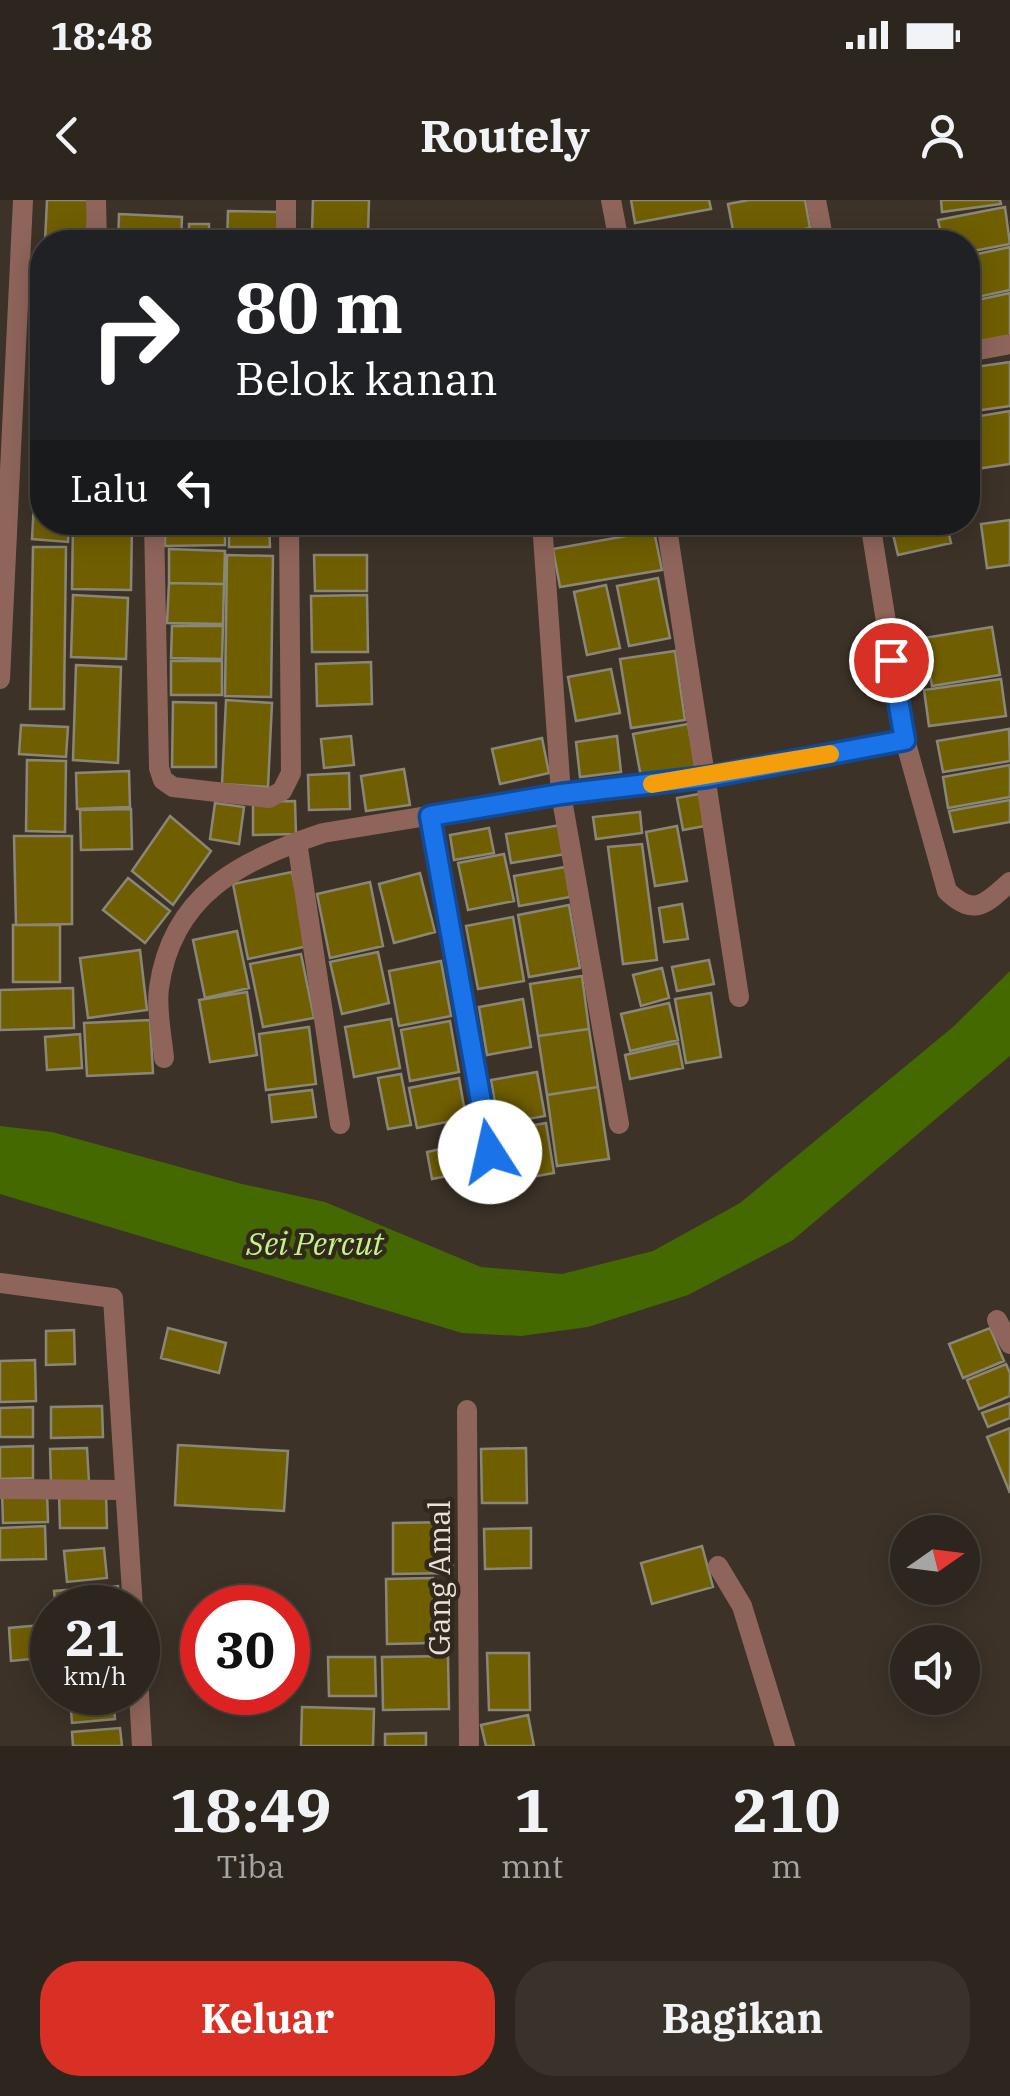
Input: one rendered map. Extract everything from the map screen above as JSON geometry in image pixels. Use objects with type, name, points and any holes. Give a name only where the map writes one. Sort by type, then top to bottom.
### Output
[{"type":"street","points":[[0,679],[23,200]]},
{"type":"street","points":[[96,200],[96,230]]},
{"type":"street","points":[[286,200],[286,230]]},
{"type":"street","points":[[611,200],[617,230]]},
{"type":"street","points":[[816,200],[822,230]]},
{"type":"street","points":[[980,350],[1010,344]]},
{"type":"street","points":[[154,535],[159,768],[163,780],[172,787],[268,798],[282,790],[292,774],[289,535]]},
{"type":"street","points":[[543,535],[561,794],[619,1124]]},
{"type":"street","points":[[668,535],[739,997]]},
{"type":"street","points":[[872,535],[905,740],[947,891],[959,903],[972,907],[986,903],[1010,882]]},
{"type":"street","points":[[164,1058],[158,992],[170,938],[194,903],[214,884],[244,865],[297,842],[322,833],[561,794],[707,777],[905,740]]},
{"type":"street","points":[[430,816],[490,1152]]},
{"type":"street","points":[[297,842],[340,1124]]},
{"type":"street","points":[[0,1284],[113,1298],[131,1585]]},
{"type":"street","points":[[997,1320],[1010,1344]]},
{"type":"street","name":"Gang Amal","points":[[467,1410],[469,1746]]},
{"type":"street","points":[[0,1488],[125,1490]]},
{"type":"street","points":[[718,1566],[742,1606],[785,1746]]},
{"type":"street","points":[[140,1715],[142,1746]]},
{"type":"water","name":"Sei Percut","points":[[1010,971],[1010,1056],[793,1240],[688,1295],[588,1327],[521,1336],[462,1333],[0,1194],[0,1126],[52,1132],[242,1184],[325,1202],[481,1267],[562,1274],[653,1251],[740,1203],[953,1027]]},
{"type":"building","points":[[47,200],[89,200],[88,230],[46,230]]},
{"type":"building","points":[[313,200],[369,200],[368,230],[312,230]]},
{"type":"building","points":[[631,200],[709,200],[711,209],[635,223]]},
{"type":"building","points":[[805,200],[810,228],[733,230],[728,204]]},
{"type":"building","points":[[941,200],[1000,200],[1001,204],[942,212]]},
{"type":"building","points":[[1005,207],[1010,244],[980,250],[980,230],[940,230],[938,220]]},
{"type":"building","points":[[228,211],[279,212],[278,230],[227,230]]},
{"type":"building","points":[[119,214],[182,217],[181,230],[118,230]]},
{"type":"building","points":[[189,224],[209,224],[209,230],[189,230]]},
{"type":"building","points":[[1010,247],[1010,290],[980,296],[980,253]]},
{"type":"building","points":[[1010,293],[1010,336],[980,343],[980,299]]},
{"type":"building","points":[[1010,362],[1010,406],[980,410],[980,366]]},
{"type":"building","points":[[1010,411],[1010,464],[980,468],[980,416]]},
{"type":"building","points":[[1010,520],[1010,565],[987,568],[981,524]]},
{"type":"building","points":[[32,535],[68,535],[68,542],[32,539]]},
{"type":"building","points":[[73,535],[132,535],[131,590],[72,589]]},
{"type":"building","points":[[165,535],[225,535],[225,545],[165,546]]},
{"type":"building","points":[[229,535],[270,535],[270,547],[229,547]]},
{"type":"building","points":[[632,535],[655,535],[662,570],[560,587],[553,549]]},
{"type":"building","points":[[893,535],[949,535],[951,543],[898,555]]},
{"type":"building","points":[[33,547],[66,547],[64,709],[30,709]]},
{"type":"building","points":[[169,549],[225,551],[224,584],[169,583]]},
{"type":"building","points":[[227,555],[273,556],[271,697],[225,696]]},
{"type":"building","points":[[314,555],[367,555],[367,591],[315,591]]},
{"type":"building","points":[[658,578],[670,638],[629,646],[617,586]]},
{"type":"building","points":[[169,583],[224,584],[223,624],[167,623]]},
{"type":"building","points":[[606,585],[620,648],[587,655],[574,592]]},
{"type":"building","points":[[73,595],[128,598],[126,659],[71,657]]},
{"type":"building","points":[[367,595],[368,652],[312,652],[311,596]]},
{"type":"building","points":[[172,626],[223,626],[222,659],[171,658]]},
{"type":"building","points":[[992,627],[1000,675],[932,686],[924,638]]},
{"type":"building","points":[[675,651],[685,720],[631,728],[620,659]]},
{"type":"building","points":[[171,661],[222,661],[222,695],[171,695]]},
{"type":"building","points":[[371,662],[372,704],[317,706],[316,664]]},
{"type":"building","points":[[76,665],[121,667],[118,763],[73,760]]},
{"type":"building","points":[[611,669],[620,713],[576,721],[568,677]]},
{"type":"building","points":[[1001,679],[1006,716],[929,726],[924,690]]},
{"type":"building","points":[[226,700],[272,703],[268,787],[222,784]]},
{"type":"building","points":[[173,702],[216,703],[216,767],[172,767]]},
{"type":"building","points":[[688,724],[696,768],[641,777],[633,734]]},
{"type":"building","points":[[21,725],[68,727],[66,757],[19,754]]},
{"type":"building","points":[[1009,729],[1010,761],[943,772],[937,741]]},
{"type":"building","points":[[351,736],[354,765],[324,768],[321,739]]},
{"type":"building","points":[[617,736],[621,772],[580,777],[576,742]]},
{"type":"building","points":[[542,738],[549,773],[500,784],[492,749]]},
{"type":"building","points":[[27,760],[66,761],[65,832],[26,831]]},
{"type":"building","points":[[1010,765],[1010,797],[948,808],[943,777]]},
{"type":"building","points":[[404,769],[410,805],[366,811],[361,776]]},
{"type":"building","points":[[129,771],[130,807],[77,809],[76,773]]},
{"type":"building","points":[[349,773],[350,809],[309,810],[308,775]]},
{"type":"building","points":[[699,794],[705,826],[683,830],[677,798]]},
{"type":"building","points":[[1010,800],[1010,822],[954,832],[949,811]]},
{"type":"building","points":[[295,801],[296,834],[253,835],[253,802]]},
{"type":"building","points":[[215,803],[244,807],[239,844],[210,839]]},
{"type":"building","points":[[131,809],[132,849],[81,850],[80,810]]},
{"type":"building","points":[[640,812],[642,833],[596,839],[593,817]]},
{"type":"building","points":[[170,816],[211,851],[173,905],[132,871]]},
{"type":"building","points":[[561,825],[566,854],[511,863],[506,834]]},
{"type":"building","points":[[677,826],[687,881],[655,886],[646,832]]},
{"type":"building","points":[[489,828],[494,853],[454,860],[450,835]]},
{"type":"building","points":[[14,836],[72,836],[72,924],[16,925]]},
{"type":"building","points":[[642,844],[657,960],[623,964],[608,847]]},
{"type":"building","points":[[504,854],[514,901],[468,910],[458,863]]},
{"type":"building","points":[[565,867],[570,897],[519,906],[514,876]]},
{"type":"building","points":[[292,872],[308,946],[248,959],[233,884]]},
{"type":"building","points":[[420,873],[435,932],[394,943],[379,884]]},
{"type":"building","points":[[128,878],[170,911],[145,943],[103,910]]},
{"type":"building","points":[[370,882],[383,946],[330,958],[317,894]]},
{"type":"building","points":[[682,904],[688,939],[664,942],[659,908]]},
{"type":"building","points":[[569,905],[580,968],[529,977],[518,915]]},
{"type":"building","points":[[513,917],[524,981],[478,989],[466,926]]},
{"type":"building","points":[[13,925],[60,925],[60,982],[13,982]]},
{"type":"building","points":[[237,931],[249,988],[205,998],[193,940]]},
{"type":"building","points":[[140,950],[147,1010],[88,1018],[80,958]]},
{"type":"building","points":[[378,952],[389,1003],[342,1014],[330,962]]},
{"type":"building","points":[[301,954],[314,1018],[263,1027],[250,964]]},
{"type":"building","points":[[709,960],[714,984],[677,991],[672,967]]},
{"type":"building","points":[[441,961],[451,1016],[399,1026],[389,971]]},
{"type":"building","points":[[662,968],[669,998],[641,1006],[633,975]]},
{"type":"building","points":[[582,976],[589,1029],[538,1036],[530,984]]},
{"type":"building","points":[[73,988],[74,1028],[0,1030],[0,990]]},
{"type":"building","points":[[247,992],[257,1055],[210,1062],[199,1000]]},
{"type":"building","points":[[711,993],[721,1057],[686,1063],[675,999]]},
{"type":"building","points":[[523,999],[531,1047],[487,1055],[479,1007]]},
{"type":"building","points":[[669,1003],[678,1040],[630,1051],[621,1014]]},
{"type":"building","points":[[391,1019],[400,1068],[354,1077],[345,1027]]},
{"type":"building","points":[[150,1020],[153,1073],[87,1076],[84,1023]]},
{"type":"building","points":[[450,1021],[459,1072],[410,1081],[401,1030]]},
{"type":"building","points":[[309,1027],[316,1084],[266,1090],[259,1034]]},
{"type":"building","points":[[589,1029],[598,1087],[547,1095],[538,1036]]},
{"type":"building","points":[[80,1034],[82,1068],[47,1070],[45,1037]]},
{"type":"building","points":[[678,1043],[683,1068],[630,1079],[625,1055]]},
{"type":"building","points":[[537,1072],[545,1116],[499,1124],[491,1080]]},
{"type":"building","points":[[401,1074],[411,1125],[388,1129],[378,1078]]},
{"type":"building","points":[[459,1078],[466,1118],[417,1128],[409,1088]]},
{"type":"building","points":[[598,1087],[609,1159],[557,1166],[547,1095]]},
{"type":"building","points":[[312,1090],[316,1117],[272,1122],[269,1095]]},
{"type":"building","points":[[546,1123],[554,1173],[509,1181],[501,1131]]},
{"type":"building","points":[[468,1143],[473,1171],[432,1179],[427,1152]]},
{"type":"building","points":[[168,1328],[226,1343],[219,1373],[161,1358]]},
{"type":"building","points":[[990,1328],[1004,1361],[963,1378],[949,1344]]},
{"type":"building","points":[[74,1330],[75,1364],[46,1365],[46,1331]]},
{"type":"building","points":[[35,1360],[36,1401],[0,1402],[0,1361]]},
{"type":"building","points":[[1006,1364],[1010,1396],[979,1409],[967,1380]]},
{"type":"building","points":[[1010,1403],[1010,1418],[988,1427],[982,1413]]},
{"type":"building","points":[[102,1406],[103,1437],[51,1438],[51,1407]]},
{"type":"building","points":[[33,1407],[33,1437],[0,1437],[0,1408]]},
{"type":"building","points":[[1010,1428],[1010,1493],[987,1437]]},
{"type":"building","points":[[178,1445],[288,1451],[284,1511],[175,1505]]},
{"type":"building","points":[[33,1446],[33,1478],[0,1479],[0,1447]]},
{"type":"building","points":[[87,1448],[89,1483],[51,1484],[50,1449]]},
{"type":"building","points":[[526,1448],[527,1503],[482,1503],[481,1449]]},
{"type":"building","points":[[47,1491],[48,1522],[3,1523],[2,1492]]},
{"type":"building","points":[[106,1493],[107,1528],[60,1528],[59,1494]]},
{"type":"building","points":[[452,1522],[453,1573],[393,1574],[393,1523]]},
{"type":"building","points":[[45,1526],[46,1559],[0,1560],[0,1528]]},
{"type":"building","points":[[531,1528],[531,1568],[485,1569],[484,1529]]},
{"type":"building","points":[[702,1546],[713,1587],[652,1604],[641,1563]]},
{"type":"building","points":[[104,1548],[107,1578],[67,1582],[64,1551]]},
{"type":"building","points":[[433,1578],[434,1643],[387,1644],[386,1579]]},
{"type":"building","points":[[30,1626],[30,1659],[11,1661],[9,1628]]},
{"type":"building","points":[[487,1653],[529,1653],[530,1710],[489,1710]]},
{"type":"building","points":[[448,1656],[449,1709],[383,1710],[382,1657]]},
{"type":"building","points":[[328,1657],[375,1657],[376,1696],[329,1696]]},
{"type":"building","points":[[310,1707],[374,1709],[373,1746],[301,1746],[302,1715],[310,1715]]},
{"type":"building","points":[[71,1715],[115,1715],[115,1719],[72,1723]]},
{"type":"building","points":[[528,1715],[534,1746],[486,1746],[481,1725]]},
{"type":"building","points":[[120,1728],[122,1746],[73,1746],[72,1732]]},
{"type":"building","points":[[426,1733],[426,1746],[385,1746],[385,1734]]},
{"type":"slow traffic","points":[[652,784],[830,754]]},
{"type":"route","points":[[490,1152],[430,816],[561,794],[707,777],[905,740],[891,660]]}]
